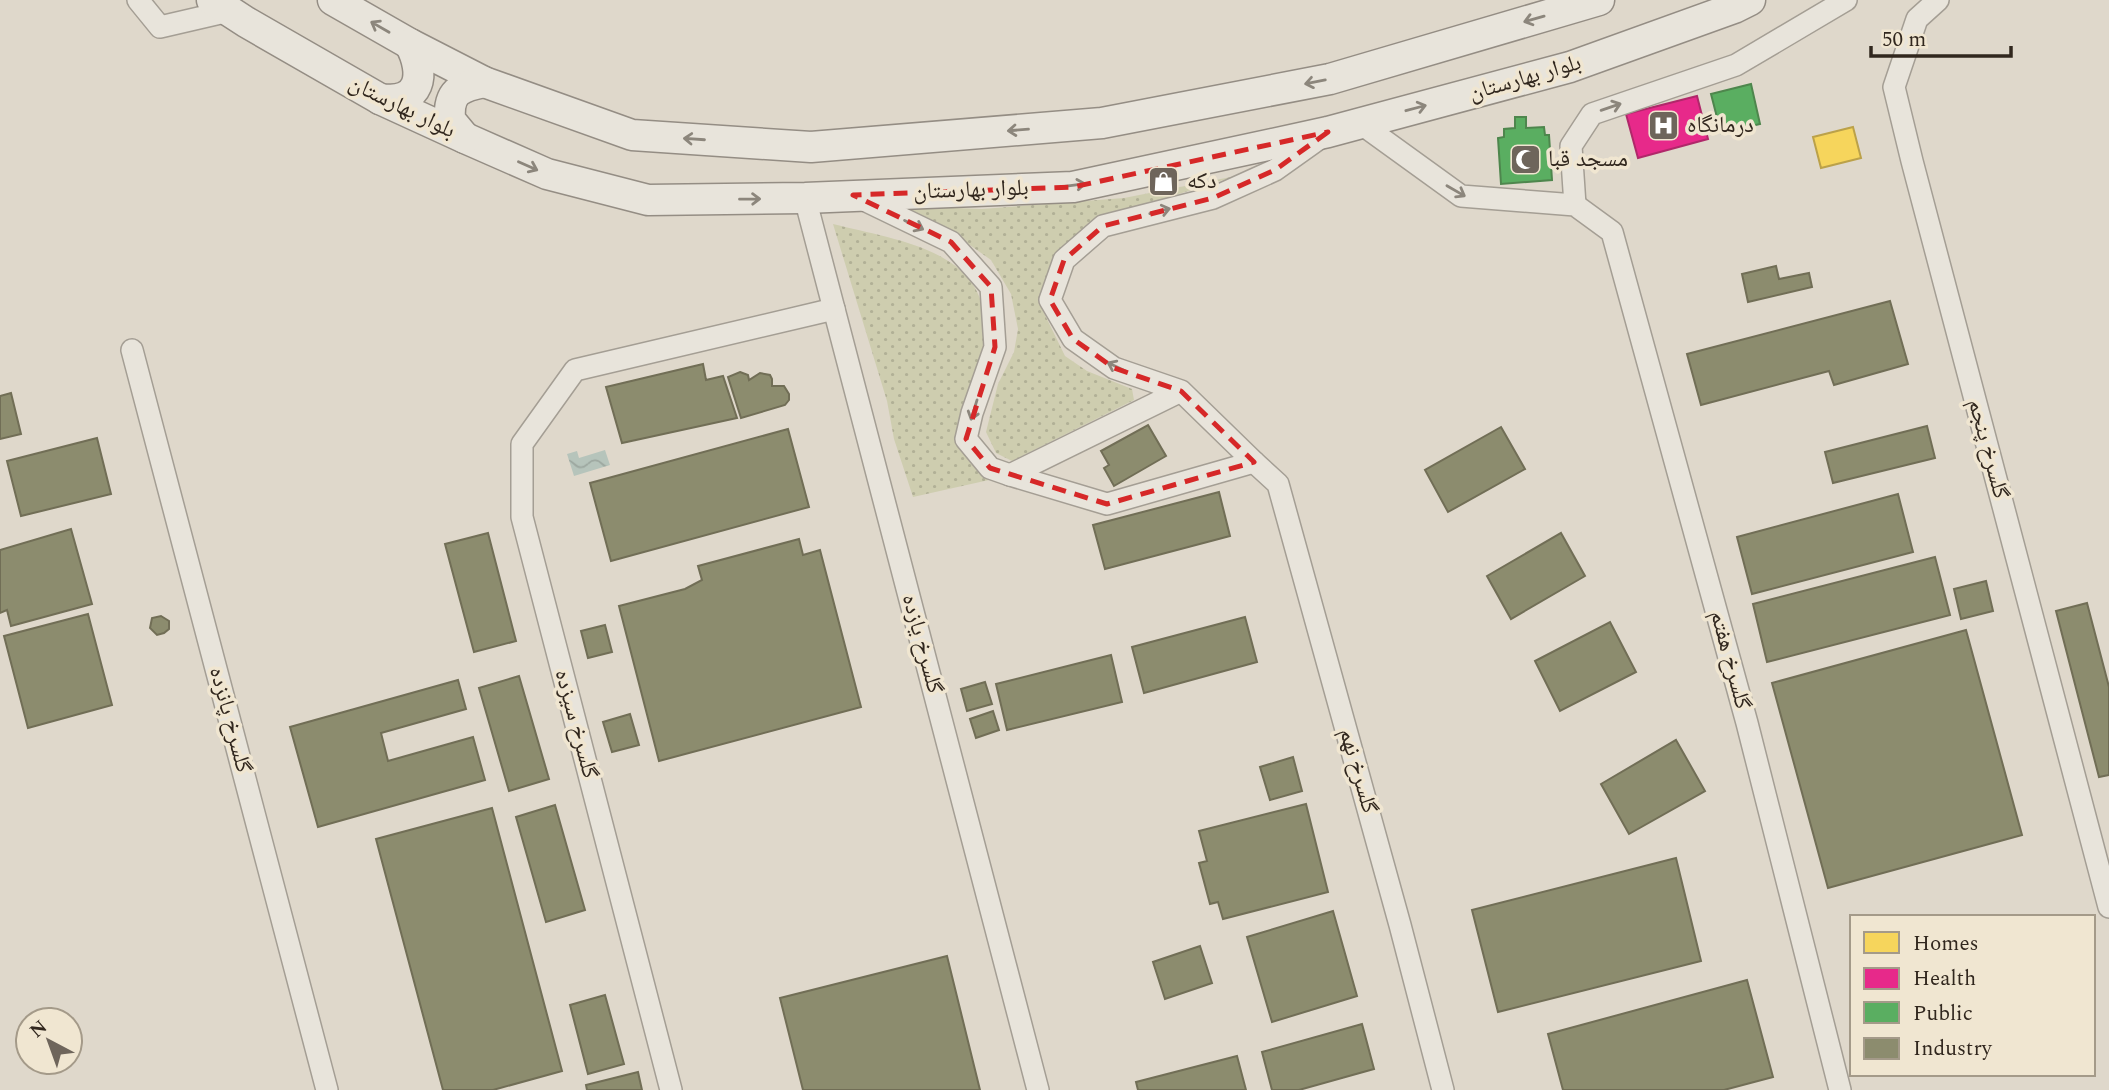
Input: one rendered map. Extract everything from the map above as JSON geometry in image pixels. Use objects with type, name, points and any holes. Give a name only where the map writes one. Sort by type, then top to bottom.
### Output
[{"type":"street","points":[[138,0],[160,27],[231,8]]},
{"type":"street","points":[[333,0],[484,82],[632,135],[811,147],[1115,121],[1330,79],[1599,0]]},
{"type":"street","name":"بلوار بهارستان","points":[[231,8],[380,99],[547,174],[648,200],[805,198],[1073,187],[1328,132],[1570,67],[1750,0]]},
{"type":"street","points":[[1360,123],[1461,196],[1575,205],[1571,146],[1592,114],[1736,65],[1846,0]]},
{"type":"street","name":"گلسرخ پنجم","points":[[1938,0],[1917,19],[1895,86],[1912,161],[2109,907]]},
{"type":"street","points":[[380,99],[394,101],[408,94],[417,84],[420,70],[410,44]]},
{"type":"street","points":[[465,138],[450,120],[452,99],[463,86],[484,82]]},
{"type":"street","points":[[1181,391],[1114,368],[1073,340],[1050,300],[1064,260],[1103,226],[1213,198],[1275,170],[1328,132]]},
{"type":"street","points":[[853,195],[951,242],[991,287],[995,348],[972,413],[966,439],[990,468],[1107,504],[1254,462]]},
{"type":"street","name":"گلسرخ یازده","points":[[805,198],[1038,1090]]},
{"type":"street","name":"گلسرخ هفتم","points":[[1575,205],[1612,232],[1747,723],[1840,1090]]},
{"type":"street","name":"گلسرخ سیزده","points":[[671,1090],[522,517],[523,444],[575,370],[834,309]]},
{"type":"street","name":"گلسرخ پانزده","points":[[132,350],[327,1090]]},
{"type":"street","points":[[1010,475],[1181,391]]},
{"type":"street","name":"گلسرخ نهم","points":[[1181,391],[1278,484],[1443,1090]]},
{"type":"highlighted area","points":[[1328,132],[1275,170],[1213,198],[1103,226],[1064,260],[1050,300],[1073,339],[1114,368],[1181,391],[1254,462],[1107,504],[990,468],[966,439],[995,347],[991,287],[951,242],[853,195],[1073,187]]},
{"type":"green space","points":[[1236,176],[1099,219],[1059,251],[1042,294],[1044,313],[1065,356],[1087,371],[1132,389],[1134,400],[1012,461],[996,453],[986,432],[998,384],[1014,352],[1018,329],[1011,294],[991,260],[967,243],[897,206],[982,209],[1124,198]]},
{"type":"green space","points":[[833,224],[913,244],[958,268],[974,287],[983,311],[984,341],[959,446],[989,480],[913,497]]},
{"type":"water","points":[[605,450],[610,465],[574,476],[567,454],[577,451],[579,458]]},
{"type":"building: Homes","points":[[1853,127],[1861,158],[1821,168],[1813,137]]},
{"type":"building: Health","points":[[1697,96],[1708,139],[1638,158],[1626,114]]},
{"type":"building: Public","points":[[1751,84],[1760,124],[1721,133],[1711,94]]},
{"type":"building: Public","name":"مسجد قبا","points":[[1515,117],[1526,117],[1526,128],[1544,127],[1545,135],[1549,135],[1552,180],[1501,184],[1498,138],[1504,137],[1504,129],[1515,128]]},
{"type":"building: Industry","points":[[1776,266],[1779,279],[1809,273],[1812,287],[1748,302],[1742,274]]},
{"type":"building: Industry","points":[[1890,301],[1908,364],[1834,385],[1829,371],[1701,405],[1687,354]]},
{"type":"building: Industry","points":[[703,364],[706,380],[723,376],[737,418],[622,443],[606,387]]},
{"type":"building: Industry","points":[[740,372],[748,375],[749,380],[760,373],[770,375],[772,386],[784,386],[789,400],[785,405],[741,418],[728,377]]},
{"type":"building: Industry","points":[[11,393],[21,434],[0,439],[0,396]]},
{"type":"building: Industry","points":[[1148,425],[1166,456],[1114,486],[1104,468],[1109,465],[1101,451]]},
{"type":"building: Industry","points":[[1927,426],[1935,458],[1833,483],[1825,452]]},
{"type":"building: Industry","points":[[1501,427],[1525,469],[1448,512],[1425,470]]},
{"type":"building: Industry","points":[[788,429],[809,507],[611,561],[590,483]]},
{"type":"building: Industry","points":[[97,438],[111,494],[21,516],[7,461]]},
{"type":"building: Industry","points":[[1219,492],[1230,536],[1105,569],[1093,525]]},
{"type":"building: Industry","points":[[1898,494],[1913,552],[1752,594],[1737,537]]},
{"type":"building: Industry","points":[[71,529],[92,604],[11,626],[7,610],[0,613],[0,550]]},
{"type":"building: Industry","points":[[488,533],[516,641],[474,652],[445,544]]},
{"type":"building: Industry","points":[[1561,533],[1585,576],[1511,619],[1487,576]]},
{"type":"building: Industry","points":[[799,539],[803,555],[820,550],[861,707],[659,761],[619,606],[685,589],[702,580],[698,566]]},
{"type":"building: Industry","points":[[1935,557],[1950,615],[1767,662],[1753,604]]},
{"type":"building: Industry","points":[[1986,581],[1993,611],[1961,619],[1954,589]]},
{"type":"building: Industry","points":[[2087,603],[2109,687],[2109,775],[2099,777],[2056,611]]},
{"type":"building: Industry","points":[[88,614],[112,705],[28,728],[4,636]]},
{"type":"building: Industry","points":[[161,616],[169,621],[169,629],[157,635],[150,628],[152,618]]},
{"type":"building: Industry","points":[[1245,617],[1257,662],[1144,693],[1132,647]]},
{"type":"building: Industry","points":[[1610,622],[1636,672],[1560,711],[1535,661]]},
{"type":"building: Industry","points":[[605,625],[612,652],[588,658],[581,631]]},
{"type":"building: Industry","points":[[1966,630],[2022,835],[1828,888],[1772,683]]},
{"type":"building: Industry","points":[[1111,655],[1122,702],[1007,730],[996,684]]},
{"type":"building: Industry","points":[[519,676],[549,779],[509,791],[479,688]]},
{"type":"building: Industry","points":[[458,680],[466,709],[381,733],[388,761],[473,737],[485,780],[318,827],[290,727]]},
{"type":"building: Industry","points":[[985,682],[992,704],[967,711],[961,689]]},
{"type":"building: Industry","points":[[993,711],[999,730],[976,738],[970,719]]},
{"type":"building: Industry","points":[[630,714],[639,745],[612,752],[603,722]]},
{"type":"building: Industry","points":[[1676,740],[1705,791],[1629,834],[1601,784]]},
{"type":"building: Industry","points":[[1293,757],[1302,791],[1270,800],[1260,767]]},
{"type":"building: Industry","points":[[1306,804],[1328,892],[1223,919],[1218,902],[1210,904],[1199,863],[1207,861],[1199,831]]},
{"type":"building: Industry","points":[[555,805],[585,910],[546,922],[516,817]]},
{"type":"building: Industry","points":[[492,808],[562,1071],[493,1090],[443,1090],[376,839]]},
{"type":"building: Industry","points":[[1676,858],[1701,961],[1498,1012],[1472,910]]},
{"type":"building: Industry","points":[[1333,911],[1357,996],[1272,1022],[1247,937]]},
{"type":"building: Industry","points":[[1200,946],[1212,983],[1165,999],[1153,962]]},
{"type":"building: Industry","points":[[947,956],[980,1090],[803,1090],[780,998]]},
{"type":"building: Industry","points":[[1747,980],[1773,1077],[1724,1090],[1563,1090],[1548,1034]]},
{"type":"building: Industry","points":[[605,995],[624,1064],[588,1074],[570,1005]]},
{"type":"building: Industry","points":[[1362,1024],[1374,1069],[1299,1090],[1272,1090],[1262,1052]]},
{"type":"building: Industry","points":[[1237,1056],[1246,1090],[1138,1090],[1136,1082]]},
{"type":"building: Industry","points":[[638,1072],[642,1090],[587,1090],[586,1085]]},
{"type":"place","name":"درمانگاه","points":[[1664,125]]},
{"type":"place","name":"مسجد قبا","points":[[1525,159]]},
{"type":"place","name":"دکه","points":[[1164,181]]}]
